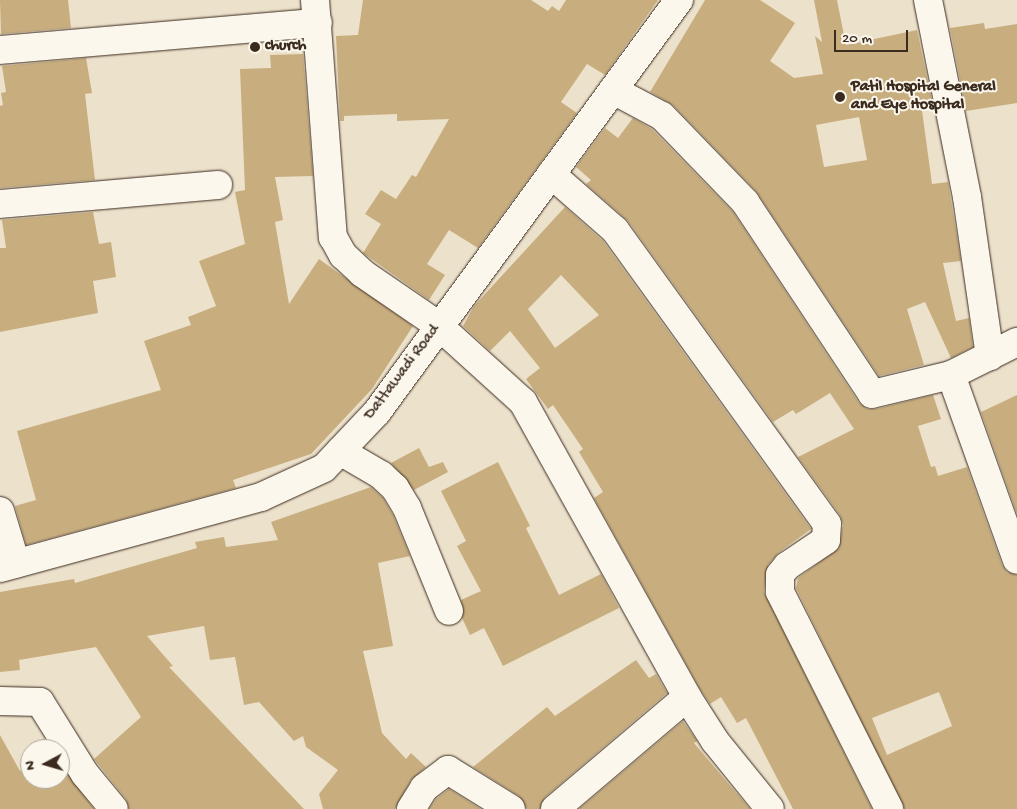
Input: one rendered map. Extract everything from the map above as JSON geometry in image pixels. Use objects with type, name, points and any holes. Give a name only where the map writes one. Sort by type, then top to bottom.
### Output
[{"type":"street","name":"Dattawadi Road","points":[[8,566],[261,497],[324,468],[377,412],[438,326],[679,0]]},
{"type":"street","points":[[928,0],[967,197],[990,356]]},
{"type":"street","points":[[0,50],[316,12],[333,237],[343,255],[362,273],[438,326],[523,402],[687,697],[715,741],[770,809]]},
{"type":"street","points":[[613,90],[662,116],[745,202],[872,394],[952,375],[1017,342]]},
{"type":"street","points":[[551,174],[615,230],[827,524],[826,540],[788,566],[780,575],[780,592],[889,809]]},
{"type":"street","points":[[0,204],[218,185]]},
{"type":"street","points":[[952,375],[1017,560]]},
{"type":"street","points":[[340,450],[381,475],[395,488],[408,508],[449,611]]},
{"type":"street","points":[[0,511],[8,566]]},
{"type":"street","points":[[555,809],[687,697]]},
{"type":"street","points":[[0,701],[40,702],[85,774],[114,809]]},
{"type":"street","points":[[411,809],[424,788],[448,770],[511,809]]},
{"type":"building","points":[[0,0],[68,0],[71,28],[1,34]]},
{"type":"building","points":[[363,0],[531,0],[548,11],[552,6],[559,11],[566,0],[658,0],[605,75],[587,64],[561,102],[577,113],[478,248],[449,230],[427,264],[445,275],[429,300],[363,253],[381,224],[365,214],[381,190],[396,199],[412,175],[416,177],[449,119],[397,121],[397,114],[344,116],[344,121],[340,121],[336,36],[358,35]]},
{"type":"building","points":[[705,0],[760,0],[795,23],[770,61],[794,78],[823,74],[815,36],[822,42],[814,0],[837,0],[846,45],[917,30],[932,101],[921,103],[932,184],[948,182],[961,261],[943,263],[956,321],[969,318],[973,347],[951,358],[925,302],[907,309],[924,365],[879,376],[756,191],[673,105],[650,92]],"holes":[[[859,117],[867,160],[824,167],[816,125]]]},
{"type":"building","points":[[984,23],[985,29],[1017,24],[1017,103],[966,111],[950,28]]},
{"type":"building","points":[[303,54],[313,176],[275,177],[283,220],[275,222],[289,304],[319,259],[413,326],[372,389],[311,454],[233,480],[236,488],[26,545],[15,506],[36,500],[17,431],[161,390],[144,341],[191,325],[188,317],[216,306],[199,261],[245,244],[235,192],[245,190],[240,69],[271,68],[270,55]]},
{"type":"building","points":[[86,58],[92,93],[85,94],[95,180],[0,188],[0,106],[3,105],[1,93],[6,92],[2,66]]},
{"type":"building","points":[[633,118],[652,129],[733,212],[859,403],[867,409],[876,409],[933,395],[941,419],[918,426],[931,467],[935,466],[938,476],[967,467],[1002,565],[1007,572],[1017,575],[1017,809],[904,809],[796,588],[798,578],[839,548],[843,525],[840,515],[798,457],[854,429],[830,393],[796,414],[793,410],[773,422],[628,221],[586,184],[591,180],[576,167],[605,128],[618,138]],"holes":[[[939,692],[952,726],[887,755],[872,718]]]},
{"type":"building","points":[[565,207],[603,241],[811,529],[778,553],[768,565],[764,592],[872,809],[793,809],[746,718],[737,723],[721,697],[710,704],[700,689],[594,498],[603,492],[579,452],[583,449],[553,405],[548,409],[526,379],[540,368],[510,331],[490,351],[463,326],[474,306]],"holes":[[[561,275],[599,315],[555,348],[528,309]]]},
{"type":"building","points":[[93,212],[99,244],[111,242],[116,277],[93,281],[98,313],[0,332],[0,248],[6,248],[2,220]]},
{"type":"building","points":[[1017,395],[1017,514],[981,412]]},
{"type":"building","points":[[419,448],[429,467],[443,462],[448,472],[414,490],[391,463]]},
{"type":"building","points":[[498,462],[530,526],[526,528],[559,595],[601,574],[619,608],[503,666],[484,628],[470,635],[462,618],[461,600],[481,591],[457,546],[466,541],[441,491]]},
{"type":"building","points":[[371,487],[383,498],[393,515],[410,556],[378,563],[393,646],[363,651],[382,733],[406,759],[411,753],[426,767],[411,780],[395,809],[323,809],[319,794],[338,770],[306,747],[303,736],[294,741],[259,702],[244,705],[235,657],[210,660],[204,626],[147,636],[173,666],[169,667],[304,809],[129,809],[126,799],[94,759],[141,717],[96,647],[19,660],[20,670],[0,672],[0,592],[74,579],[75,583],[197,548],[195,542],[224,537],[226,547],[278,540],[271,522]]},
{"type":"building","points":[[636,660],[649,678],[656,674],[667,693],[545,797],[540,809],[527,809],[519,796],[473,767],[547,707],[555,716]]},
{"type":"building","points":[[683,721],[697,741],[694,743],[750,809],[579,809]]},
{"type":"building","points":[[0,735],[20,771],[20,789],[70,789],[70,777],[94,809],[0,809]]},
{"type":"building","points":[[449,789],[481,809],[429,809],[436,799]]},
{"type":"place","name":"church","points":[[255,47]]},
{"type":"place","name":"Patil Hospital General and Eye Hospital","points":[[840,97]]}]
